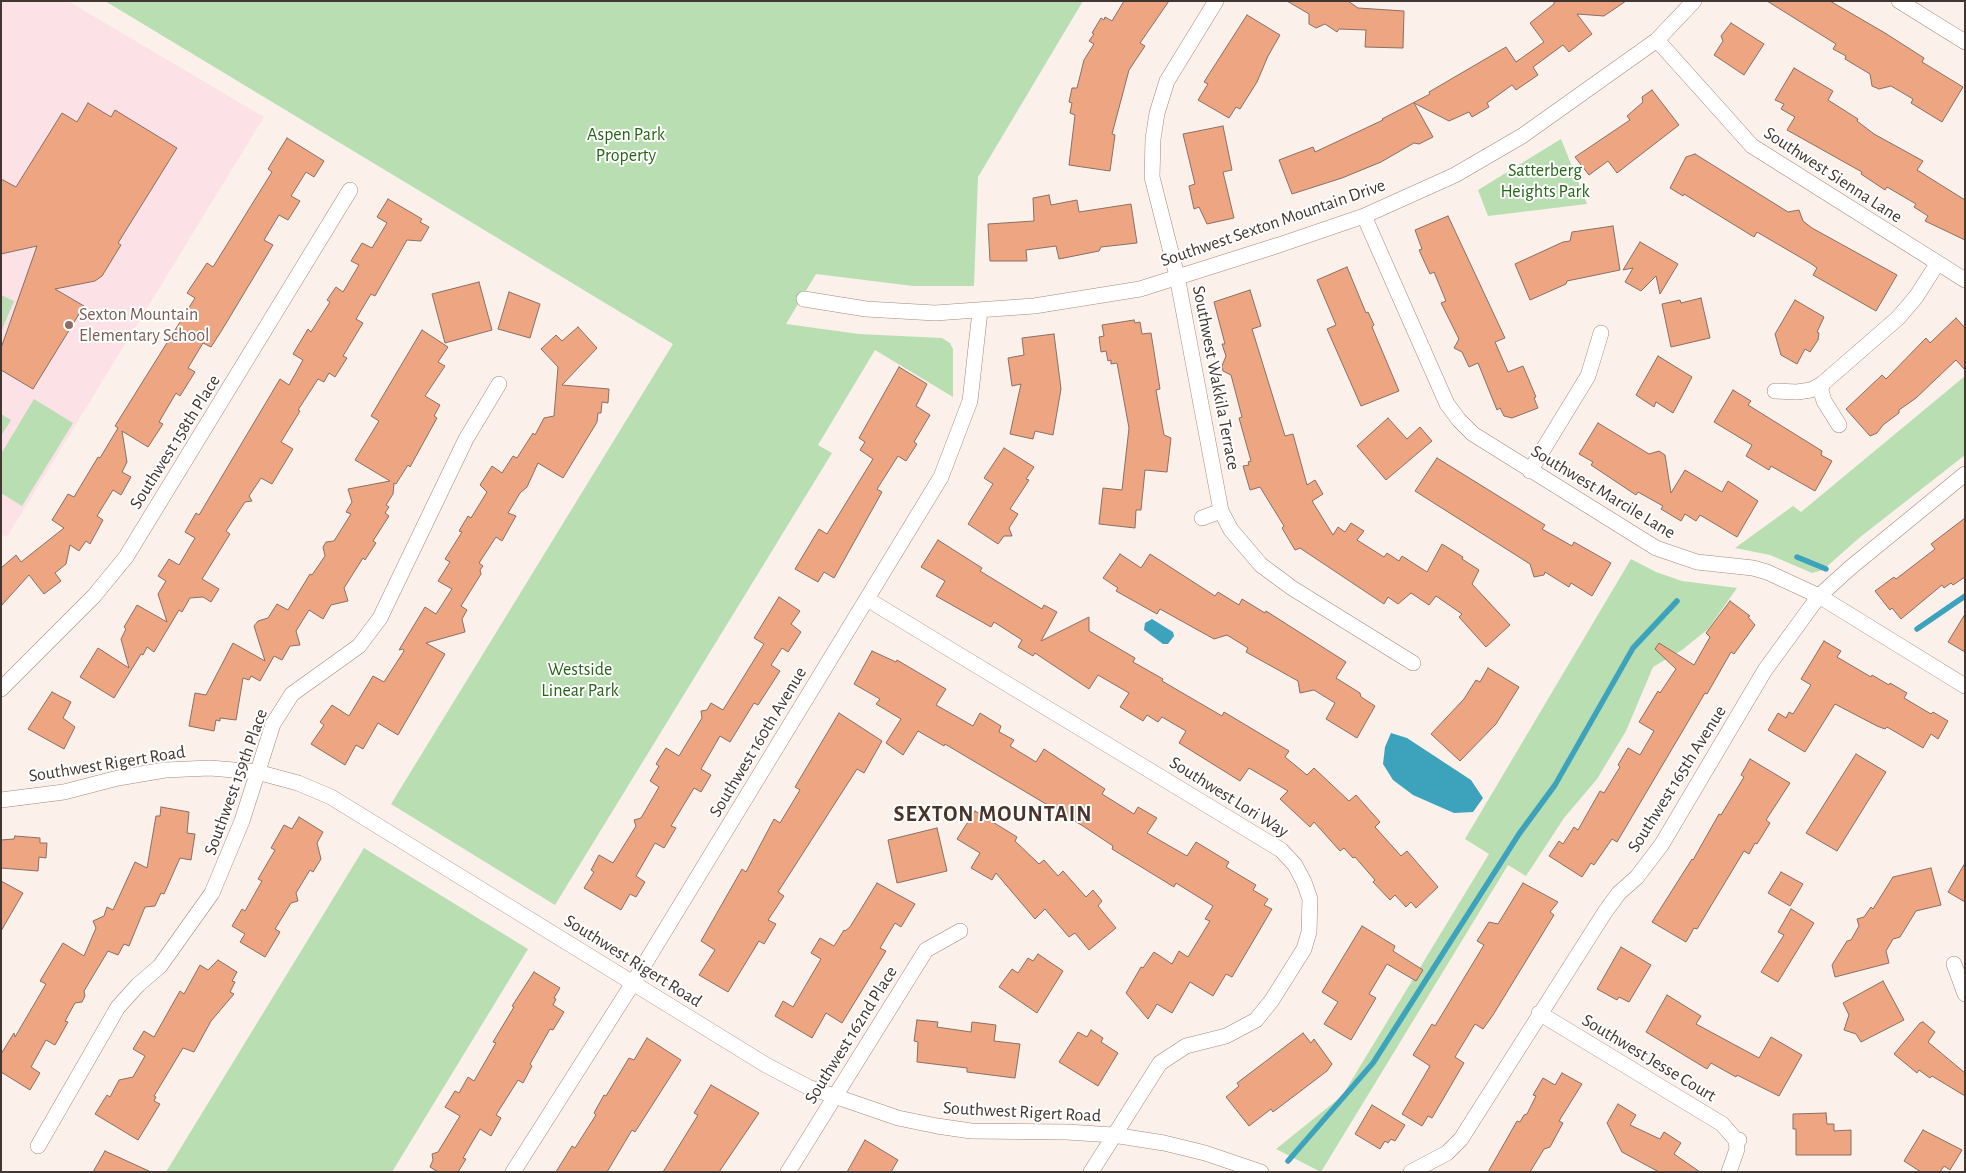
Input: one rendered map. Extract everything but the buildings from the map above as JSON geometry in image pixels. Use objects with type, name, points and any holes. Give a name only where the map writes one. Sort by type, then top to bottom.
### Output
[{"type":"street","name":"Southwest Wakkila Terrace","points":[[1216,1],[1167,82],[1157,113],[1153,139],[1152,177],[1178,276],[1221,511],[1231,530],[1261,565],[1292,588],[1413,664]]},
{"type":"street","name":"Southwest Sexton Mountain Drive","points":[[804,299],[866,309],[935,313],[980,311],[1080,300],[1140,289],[1364,216],[1455,175],[1522,136],[1657,40],[1694,1]]},
{"type":"street","points":[[1899,1],[1965,42]]},
{"type":"street","name":"Southwest Sienna Lane","points":[[1657,40],[1752,146],[1937,264]]},
{"type":"street","name":"Southwest 158th Place","points":[[1,690],[94,596],[126,557],[350,190]]},
{"type":"street","name":"Southwest Marcile Lane","points":[[1364,216],[1447,404],[1459,420],[1474,434],[1530,471],[1656,548],[1674,556],[1697,562],[1752,568],[1767,572],[1820,596],[1965,686]]},
{"type":"street","points":[[1775,391],[1797,392],[1811,390],[1822,384],[1898,318],[1916,296],[1937,264],[1965,280]]},
{"type":"street","name":"Southwest 160th Avenue","points":[[513,1172],[633,983],[941,478],[970,401],[980,311]]},
{"type":"street","points":[[1530,471],[1588,376],[1601,333]]},
{"type":"street","name":"Southwest 159th Place","points":[[38,1146],[118,1007],[138,984],[160,966],[212,893],[242,821],[273,724],[292,694],[359,646],[380,618],[466,439],[499,384]]},
{"type":"street","points":[[1822,384],[1821,391],[1824,401],[1840,425]]},
{"type":"street","name":"Southwest 165th Avenue","points":[[1411,1172],[1447,1153],[1461,1139],[1539,1013],[1619,893],[1637,877],[1662,844],[1765,670],[1820,596],[1850,568],[1965,474]]},
{"type":"street","points":[[1202,518],[1221,511]]},
{"type":"street","name":"Southwest Lori Way","points":[[867,599],[1281,850],[1295,864],[1304,882],[1310,899],[1309,932],[1304,949],[1272,1000],[1256,1020],[1226,1036],[1186,1046],[1160,1063],[1091,1172]]},
{"type":"street","name":"Southwest Rigert Road","points":[[1,800],[64,792],[118,778],[165,770],[210,768],[257,772],[298,783],[331,798],[766,1065],[808,1087],[898,1118],[937,1126],[998,1132],[1067,1132],[1164,1143],[1206,1153],[1261,1172]]},
{"type":"street","name":"Southwest 162nd Place","points":[[788,1172],[926,950],[960,931]]},
{"type":"street","points":[[1954,964],[1965,994]]},
{"type":"street","name":"Southwest Jesse Court","points":[[1539,1013],[1722,1124],[1737,1140],[1729,1172]]},
{"type":"shaded area","name":"Sexton Mountain Elementary School","points":[[1,1],[68,1],[264,117],[7,537],[1,534]]},
{"type":"green space","points":[[105,1],[1083,1],[978,177],[974,286],[913,286],[816,274],[786,324],[859,334],[942,338],[950,343],[953,349],[953,397],[875,350],[818,445],[832,453],[555,905],[391,804],[673,344]]},
{"type":"green space","name":"Satterberg Heights Park","points":[[1561,139],[1587,204],[1488,216],[1478,190]]},
{"type":"green space","points":[[1,295],[14,301],[1,332]]},
{"type":"green space","points":[[1965,376],[1965,455],[1859,538],[1823,570],[1812,573],[1770,555],[1735,548],[1793,506],[1801,512]]},
{"type":"green space","points":[[34,399],[73,423],[22,506],[1,493],[1,454]]},
{"type":"green space","points":[[1,414],[11,420],[1,436]]},
{"type":"green space","points":[[1631,559],[1656,572],[1682,581],[1737,588],[1708,629],[1682,650],[1653,667],[1626,731],[1597,779],[1564,818],[1526,876],[1508,865],[1321,1172],[1276,1149],[1342,1096],[1489,854],[1465,839]]},
{"type":"green space","points":[[364,848],[528,949],[392,1172],[166,1172]]},
{"type":"water","points":[[1152,619],[1173,632],[1174,636],[1168,644],[1163,644],[1144,630],[1145,623]]},
{"type":"water","points":[[1391,733],[1407,738],[1471,780],[1483,798],[1473,812],[1454,813],[1413,795],[1393,780],[1383,764],[1385,747]]},
{"type":"waterway","points":[[1797,557],[1826,569]]},
{"type":"waterway","points":[[1917,629],[1965,596]]},
{"type":"waterway","points":[[1288,1161],[1373,1063],[1519,834],[1555,785],[1633,648],[1677,601]]},
{"type":"place","name":"Sexton Mountain Elementary School","points":[[69,325]]},
{"type":"district","name":"SEXTON MOUNTAIN","points":[[993,814]]},
{"type":"park label","name":"Aspen Park Property","points":[[626,145]]},
{"type":"park label","name":"Westside Linear Park","points":[[580,680]]}]
